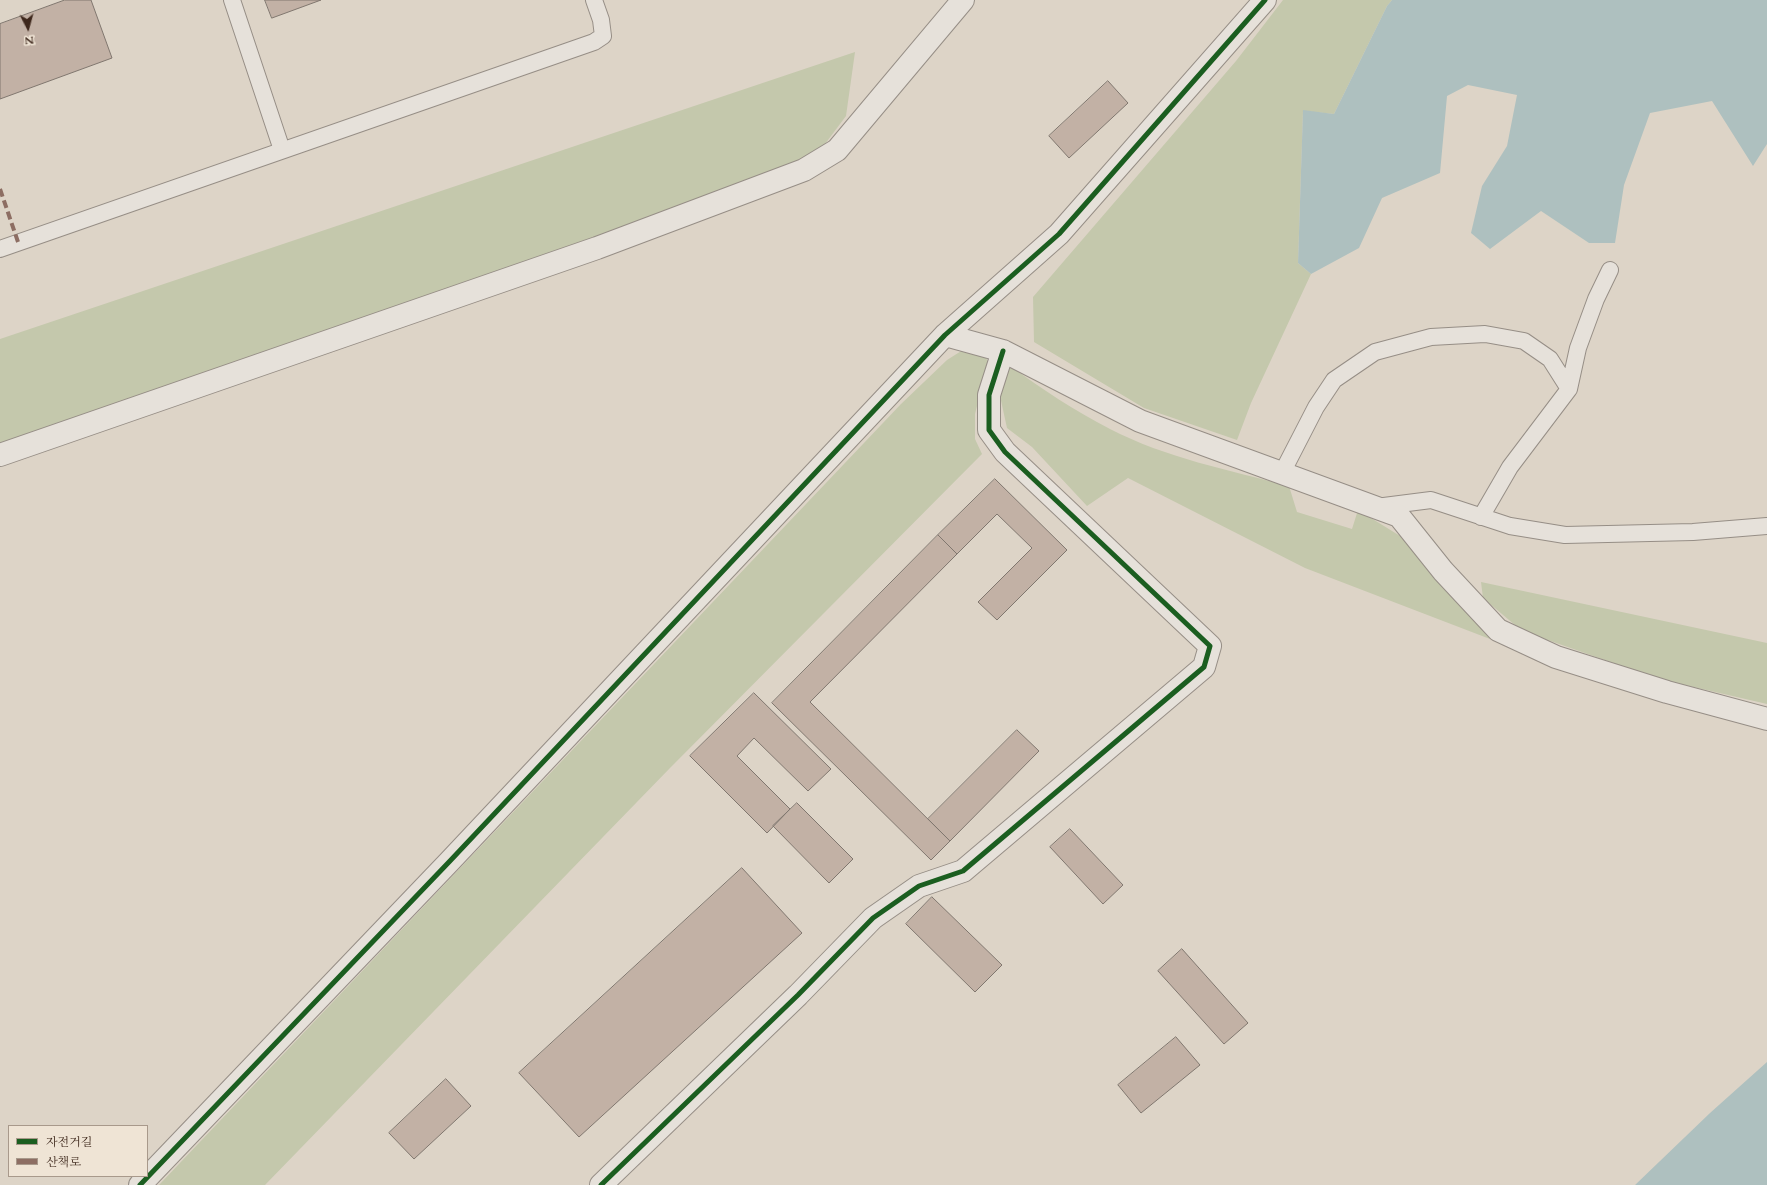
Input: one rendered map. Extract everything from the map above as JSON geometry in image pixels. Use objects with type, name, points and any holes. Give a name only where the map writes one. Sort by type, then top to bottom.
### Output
[{"type":"street","points":[[0,455],[597,248],[804,170],[837,150],[963,0]]},
{"type":"street","points":[[148,1177],[449,862],[945,335],[1059,234],[1265,0]]},
{"type":"street","points":[[945,335],[1004,351],[1140,421],[1399,516],[1443,571],[1498,630],[1556,657],[1666,692],[1767,719]]},
{"type":"street","points":[[601,1185],[792,1000],[873,918],[919,886],[963,871],[1204,667],[1210,646],[1005,452],[989,430],[989,395],[1004,351]]},
{"type":"street","points":[[140,1185],[148,1177]]},
{"type":"lane","points":[[232,0],[282,150]]},
{"type":"lane","points":[[0,249],[594,42],[603,36],[601,20],[594,0]]},
{"type":"lane","points":[[1481,517],[1510,467],[1570,389],[1578,348],[1596,299],[1610,270]]},
{"type":"lane","points":[[1282,473],[1316,407],[1334,380],[1375,352],[1431,337],[1485,334],[1524,341],[1550,359],[1570,389]]},
{"type":"lane","points":[[1373,507],[1431,500],[1510,526],[1565,535],[1693,532],[1767,526]]},
{"type":"green space","points":[[1283,0],[1392,0],[1387,6],[1334,114],[1303,111],[1298,263],[1311,274],[1251,403],[1237,440],[1144,408],[1034,342],[1033,297],[1236,61]]},
{"type":"green space","points":[[855,52],[846,116],[819,152],[730,191],[0,444],[0,339]]},
{"type":"green space","points":[[966,348],[982,349],[988,362],[975,414],[975,439],[982,454],[670,768],[265,1185],[159,1185],[901,404],[947,360]]},
{"type":"green space","points":[[1010,366],[1071,407],[1131,439],[1175,456],[1289,486],[1297,512],[1352,529],[1358,510],[1405,539],[1490,639],[1305,568],[1128,478],[1087,506],[1032,447],[1007,428],[1000,396]]},
{"type":"green space","points":[[1481,582],[1767,643],[1767,704],[1659,679],[1522,631],[1483,598]]},
{"type":"shaded area","points":[[1392,0],[1767,0],[1767,144],[1753,166],[1712,101],[1650,113],[1624,185],[1615,243],[1589,243],[1541,211],[1490,249],[1471,233],[1482,186],[1507,146],[1517,95],[1468,85],[1447,96],[1440,173],[1382,198],[1359,248],[1311,274],[1298,263],[1303,110],[1334,114],[1387,6]]},
{"type":"shaded area","points":[[1767,1062],[1767,1185],[1635,1185],[1710,1113]]},
{"type":"building","points":[[65,0],[91,0],[112,58],[0,99],[0,24]]},
{"type":"building","points":[[265,0],[321,0],[272,18]]},
{"type":"building","points":[[1108,81],[1128,103],[1069,158],[1049,136]]},
{"type":"building","points":[[995,479],[1067,550],[997,620],[978,602],[1032,548],[997,514],[957,554],[938,535]]},
{"type":"building","points":[[938,535],[957,554],[810,702],[950,841],[931,860],[772,703]]},
{"type":"building","points":[[754,693],[831,769],[808,791],[754,738],[737,756],[790,809],[767,833],[690,756]]},
{"type":"building","points":[[1017,730],[1039,751],[950,841],[928,819]]},
{"type":"building","points":[[797,803],[853,859],[829,883],[773,826]]},
{"type":"building","points":[[1070,829],[1123,885],[1103,904],[1050,847]]},
{"type":"building","points":[[742,868],[802,933],[579,1137],[519,1073]]},
{"type":"building","points":[[932,897],[1002,965],[975,992],[906,924]]},
{"type":"building","points":[[1182,949],[1248,1023],[1224,1044],[1158,971]]},
{"type":"building","points":[[1176,1037],[1200,1065],[1141,1113],[1118,1085]]},
{"type":"building","points":[[446,1079],[471,1106],[414,1159],[389,1133]]},
{"type":"marked path","points":[[0,189],[18,242]]},
{"type":"cycle path","points":[[148,1177],[449,862],[945,335],[1059,234],[1265,0]]},
{"type":"cycle path","points":[[601,1185],[798,995],[873,918],[919,886],[963,871],[1204,667],[1210,646],[1005,452],[989,430],[989,395],[1003,351]]},
{"type":"cycle path","points":[[140,1185],[148,1177]]}]
